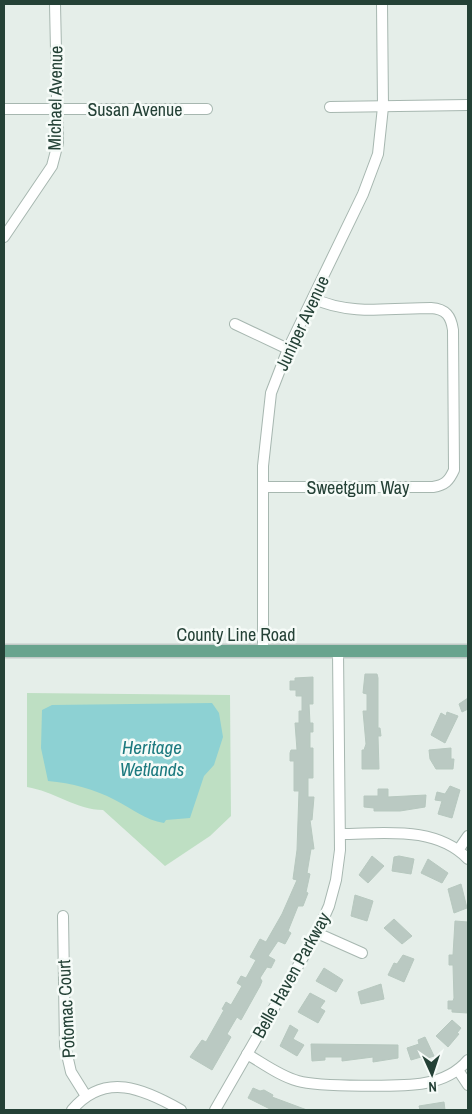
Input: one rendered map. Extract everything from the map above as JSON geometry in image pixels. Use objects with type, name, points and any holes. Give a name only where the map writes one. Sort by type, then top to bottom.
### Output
[{"type":"main road","name":"County Line Road","points":[[4,651],[468,651]]},
{"type":"street","name":"Michael Avenue","points":[[4,237],[52,166],[58,143],[55,4]]},
{"type":"street","name":"Juniper Avenue","points":[[263,651],[263,466],[271,393],[288,349],[363,194],[378,154],[382,107],[382,4]]},
{"type":"street","points":[[330,107],[468,105]]},
{"type":"street","name":"Susan Avenue","points":[[4,109],[207,109]]},
{"type":"street","name":"Sweetgum Way","points":[[264,487],[433,487],[442,485],[450,480],[454,470],[453,330],[447,314],[440,309],[431,308],[357,309],[327,305],[313,298]]},
{"type":"street","points":[[235,324],[288,349]]},
{"type":"street","name":"Belle Haven Parkway","points":[[215,1110],[317,933],[329,906],[336,880],[340,834],[338,651]]},
{"type":"street","points":[[340,834],[424,835],[459,849],[468,859]]},
{"type":"street","points":[[459,849],[468,836]]},
{"type":"street","name":"Potomac Court","points":[[63,916],[65,1046],[71,1072],[86,1096]]},
{"type":"street","points":[[317,933],[362,953]]},
{"type":"street","points":[[247,1054],[282,1074],[312,1084],[424,1084],[458,1070],[468,1060]]},
{"type":"street","points":[[458,1070],[468,1085]]},
{"type":"street","points":[[72,1110],[86,1096],[99,1091],[127,1087],[150,1094],[181,1110]]},
{"type":"green space","name":"Heritage Wetlands","points":[[27,693],[230,695],[231,816],[210,836],[165,866],[103,810],[74,804],[46,792],[27,787]]},
{"type":"water","name":"Heritage Wetlands","points":[[212,703],[219,713],[223,737],[214,765],[204,776],[190,818],[166,820],[164,823],[157,822],[99,793],[66,783],[48,781],[41,748],[42,710],[52,705]]},
{"type":"building","points":[[365,674],[377,674],[378,678],[378,728],[380,728],[381,736],[378,736],[379,769],[362,769],[362,750],[364,750],[366,744],[363,711],[367,711],[367,694],[363,693]]},
{"type":"building","points":[[313,677],[313,704],[309,704],[310,723],[313,723],[313,732],[310,732],[310,748],[313,748],[313,778],[308,778],[308,797],[314,797],[312,820],[310,820],[314,849],[311,849],[307,873],[310,874],[306,892],[308,893],[303,906],[298,906],[288,931],[291,933],[285,944],[278,941],[268,956],[275,960],[271,968],[267,967],[260,978],[262,981],[260,986],[241,1020],[237,1017],[227,1034],[231,1037],[212,1070],[190,1057],[202,1040],[206,1042],[224,1010],[222,1009],[226,1002],[231,1005],[242,986],[237,983],[241,976],[246,978],[256,960],[250,957],[260,939],[266,942],[282,914],[297,880],[293,879],[297,850],[299,791],[294,791],[294,761],[290,761],[290,753],[291,750],[297,750],[295,723],[299,723],[299,711],[302,711],[302,696],[296,696],[296,690],[290,690],[290,681],[295,681],[295,678]]},
{"type":"building","points":[[468,698],[468,709],[462,712],[459,704]]},
{"type":"building","points":[[447,712],[458,716],[445,743],[431,735],[441,713],[446,716]]},
{"type":"building","points":[[451,748],[451,759],[454,759],[453,769],[436,769],[430,759],[429,750]]},
{"type":"building","points":[[450,786],[460,790],[452,818],[438,814],[442,801],[435,800],[437,792],[445,794]]},
{"type":"building","points":[[378,789],[388,789],[388,797],[426,795],[425,807],[400,811],[374,811],[374,808],[364,807],[364,796],[378,796]]},
{"type":"building","points":[[372,856],[384,866],[368,883],[359,875]]},
{"type":"building","points":[[394,857],[414,859],[411,874],[392,871]]},
{"type":"building","points":[[428,859],[448,873],[442,883],[421,873]]},
{"type":"building","points":[[461,884],[467,908],[454,913],[448,889]]},
{"type":"building","points":[[355,895],[373,901],[367,921],[351,916]]},
{"type":"building","points":[[394,919],[412,936],[402,944],[384,928]]},
{"type":"building","points":[[455,921],[468,922],[468,1013],[452,1012],[452,1009],[448,1009],[448,1001],[453,1001],[454,998],[453,965],[449,965],[449,955],[453,955]]},
{"type":"building","points":[[403,955],[414,959],[404,982],[388,975],[394,963],[397,964]]},
{"type":"building","points":[[324,968],[343,980],[336,992],[316,981]]},
{"type":"building","points":[[381,984],[384,999],[361,1004],[358,992]]},
{"type":"building","points":[[310,993],[325,1001],[320,1008],[325,1011],[318,1023],[298,1012]]},
{"type":"building","points":[[452,1020],[461,1028],[457,1033],[459,1034],[448,1047],[436,1036]]},
{"type":"building","points":[[290,1025],[298,1030],[293,1039],[304,1045],[297,1056],[280,1046]]},
{"type":"building","points":[[425,1037],[434,1056],[422,1060],[421,1057],[411,1060],[407,1048],[419,1044],[418,1040]]},
{"type":"building","points":[[311,1044],[398,1045],[398,1058],[373,1062],[373,1057],[342,1061],[342,1057],[325,1057],[325,1060],[312,1061]]},
{"type":"building","points":[[253,1088],[260,1091],[264,1090],[273,1095],[272,1097],[307,1110],[272,1110],[248,1098]]},
{"type":"building","points":[[444,1102],[445,1110],[420,1110],[419,1106]]}]
